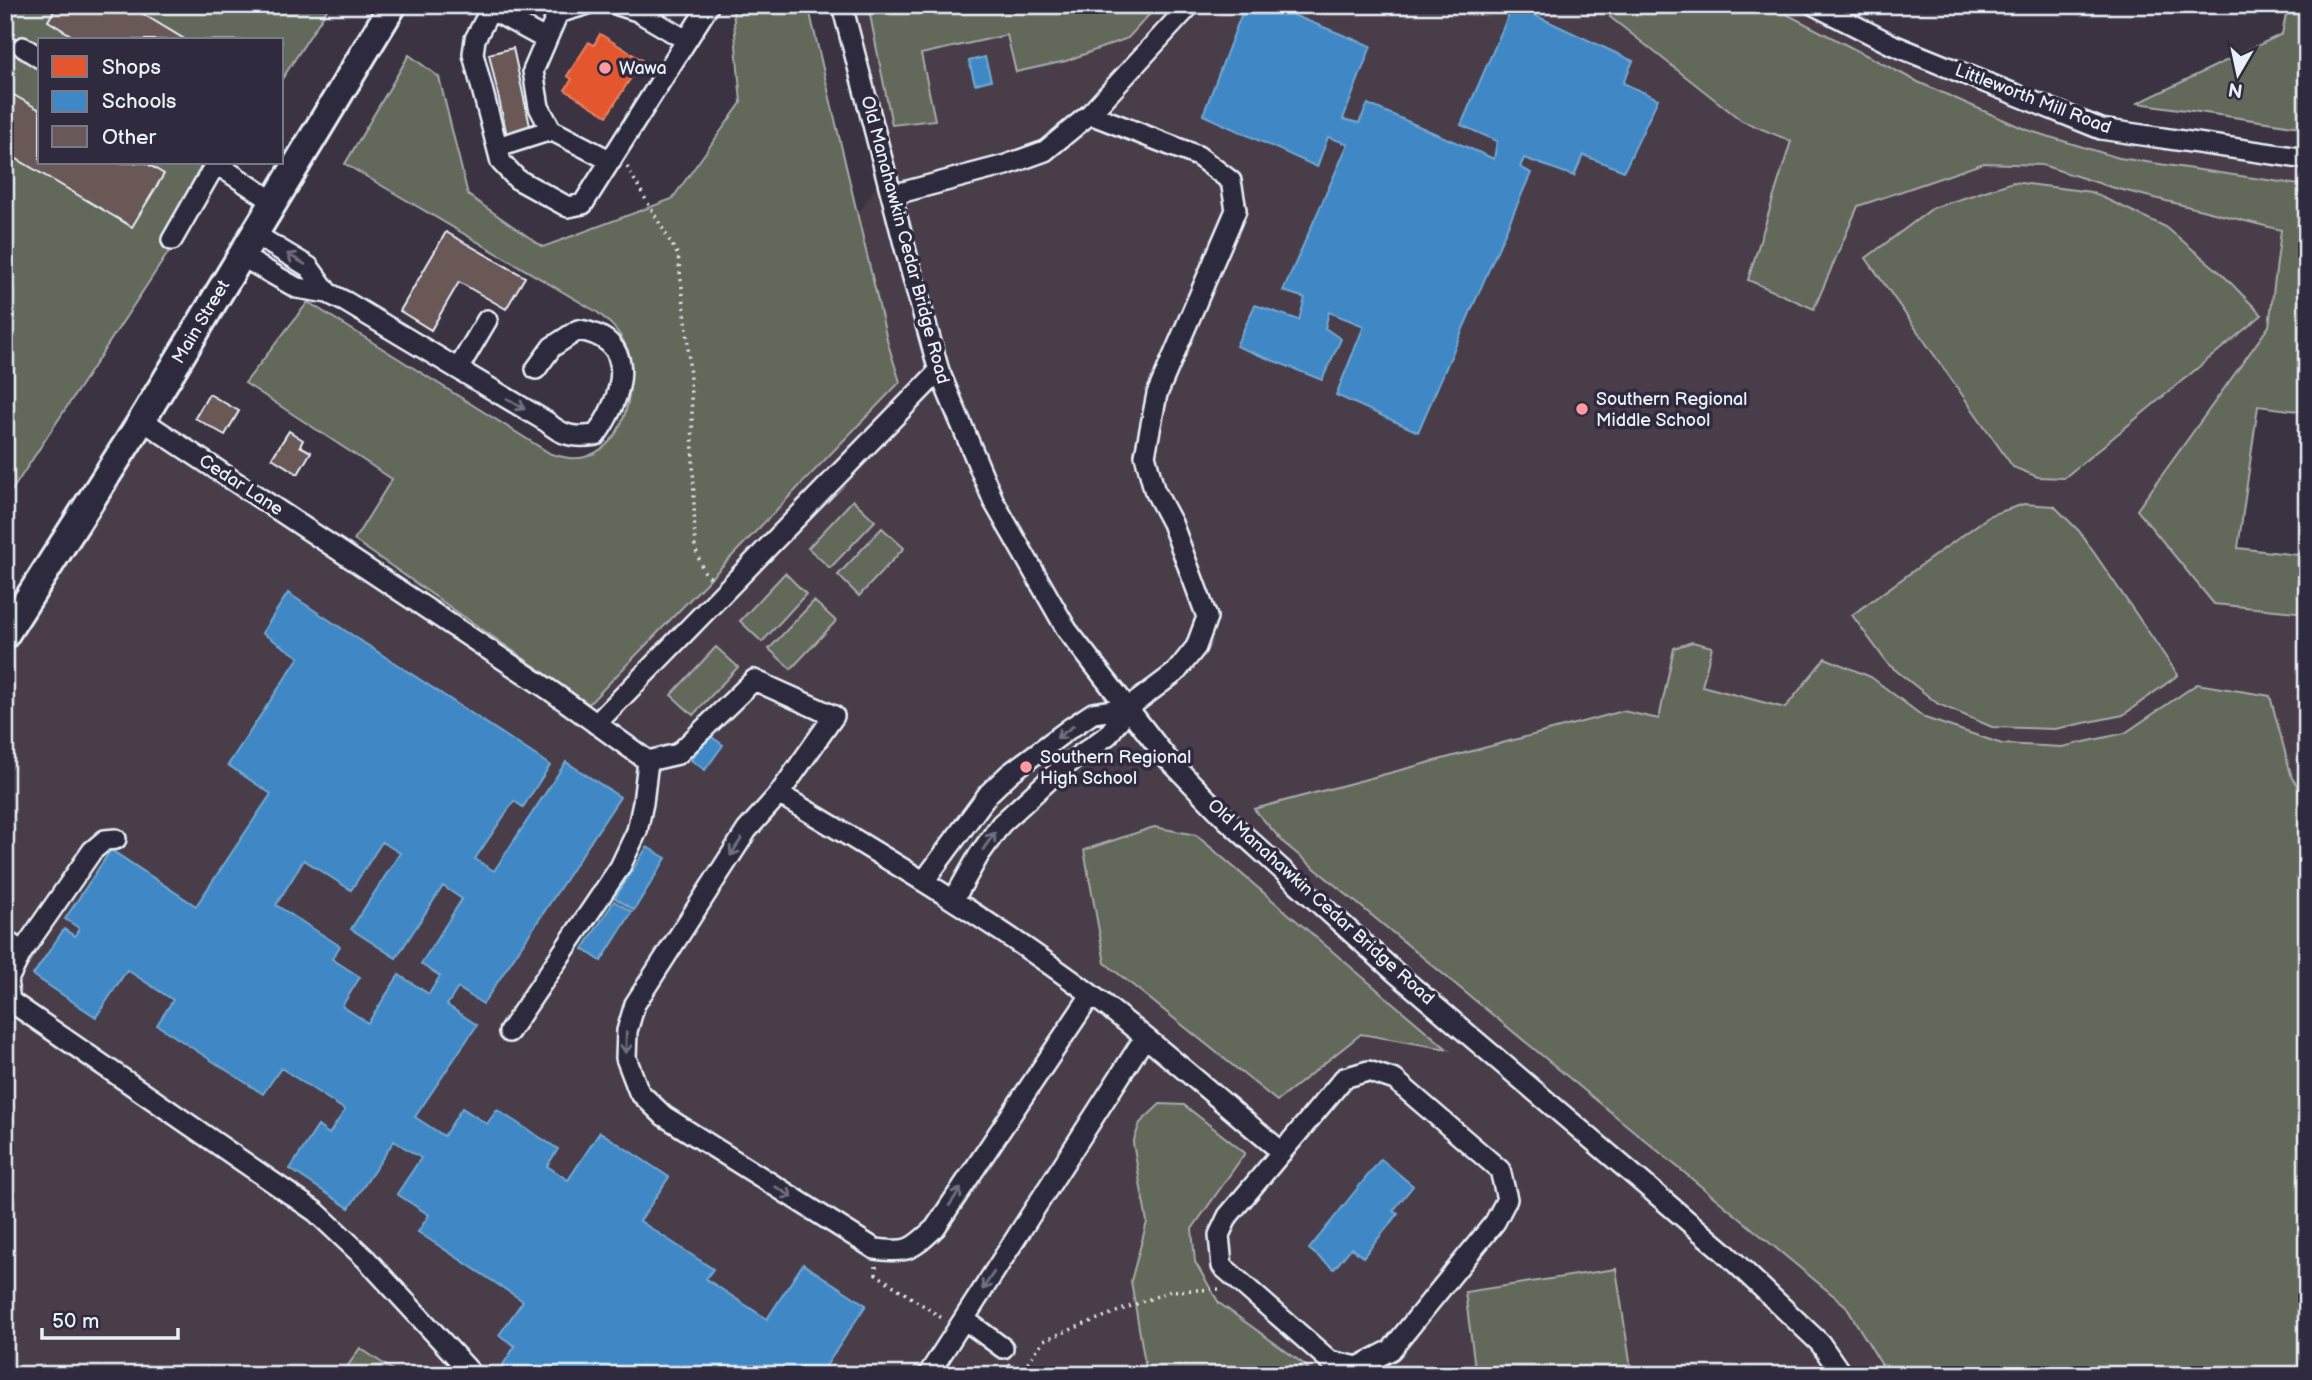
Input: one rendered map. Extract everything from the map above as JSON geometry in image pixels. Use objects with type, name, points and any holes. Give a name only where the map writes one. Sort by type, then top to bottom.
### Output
[{"type":"highway","name":"Main Street","points":[[5,635],[142,420],[393,5]]},
{"type":"street","points":[[585,5],[558,13],[533,71],[539,107],[551,130],[611,161]]},
{"type":"street","points":[[618,5],[636,8],[686,40]]},
{"type":"street","points":[[545,39],[488,7],[475,39],[473,54],[501,162],[517,179],[568,207],[583,204],[709,5]]},
{"type":"street","name":"Old Manahawkin Cedar Bridge Road","points":[[842,5],[909,267],[939,371],[993,502],[1068,630],[1167,757],[1226,819],[1405,981],[1723,1251],[1820,1343],[1843,1375]]},
{"type":"street","points":[[892,195],[1006,165],[1045,151],[1090,114],[1190,5]]},
{"type":"street","name":"Littleworth Mill Road","points":[[1814,5],[1893,45],[2101,129],[2307,159]]},
{"type":"street","points":[[23,47],[38,57]]},
{"type":"street","points":[[954,900],[979,855],[1001,824],[1062,768],[1108,735],[1128,708],[1176,672],[1196,647],[1207,617],[1172,523],[1154,489],[1145,455],[1157,394],[1236,210],[1231,181],[1198,156],[1090,114]]},
{"type":"street","points":[[498,147],[551,130]]},
{"type":"street","points":[[172,240],[215,164]]},
{"type":"street","points":[[217,164],[274,202]]},
{"type":"street","points":[[248,245],[309,267],[328,293],[558,431],[580,438],[596,435],[614,405],[620,379],[621,363],[616,351],[605,338],[597,332],[578,330],[552,347],[536,369]]},
{"type":"street","points":[[458,369],[487,320]]},
{"type":"street","points":[[596,724],[939,371]]},
{"type":"street","name":"Cedar Lane","points":[[142,420],[340,550],[648,761]]},
{"type":"street","points":[[509,1032],[620,867],[637,831],[648,761],[678,754],[754,680],[834,716],[779,794],[747,830],[635,1004],[627,1031],[626,1058],[639,1092],[664,1116],[875,1249],[912,1250],[935,1228],[1091,995]]},
{"type":"street","points":[[923,881],[989,793],[1010,773],[1093,713],[1128,708]]},
{"type":"street","points":[[779,794],[954,900],[1091,995],[1282,1152]]},
{"type":"street","points":[[116,839],[105,840],[92,851],[22,952],[6,980],[10,1001],[316,1212],[366,1259],[473,1375]]},
{"type":"street","points":[[5,940],[22,952]]},
{"type":"street","points":[[928,1375],[1145,1037]]},
{"type":"street","points":[[1368,1071],[1395,1080],[1500,1170],[1507,1199],[1495,1222],[1391,1350],[1358,1367],[1330,1361],[1247,1288],[1222,1266],[1219,1235],[1228,1216],[1344,1078],[1368,1071]]},
{"type":"street","points":[[961,1324],[1001,1352]]},
{"type":"path","points":[[611,161],[627,167],[677,255],[687,329],[695,548],[703,570],[724,592]]},
{"type":"path","points":[[875,1249],[876,1274],[961,1324]]},
{"type":"path","points":[[1001,1352],[1020,1373],[1044,1340],[1170,1291],[1247,1288]]},
{"type":"shaded area","name":"Southern Regional High School","points":[[842,5],[1814,5],[2101,129],[2307,159],[2307,273],[2137,510],[2214,604],[2307,613],[2307,1375],[5,1375],[5,635],[142,420],[551,691],[885,173]]},
{"type":"green space","points":[[5,5],[330,5],[284,76],[284,38],[38,38],[38,164],[226,164],[5,501]]},
{"type":"green space","points":[[745,5],[808,5],[888,344],[900,382],[589,704],[354,540],[392,479],[245,383],[308,302],[551,454],[579,458],[602,448],[613,438],[621,424],[629,392],[629,360],[625,345],[613,327],[597,312],[345,164],[409,55],[439,77],[468,195],[543,247],[672,199],[741,103],[733,10]]},
{"type":"green space","points":[[868,5],[1158,5],[1128,38],[1066,61],[1016,72],[1007,35],[921,54],[935,120],[892,125]]},
{"type":"green space","points":[[1615,5],[1775,5],[1788,15],[1918,82],[2027,130],[2119,158],[2307,186],[2307,412],[2258,406],[2238,548],[2307,556],[2307,613],[2214,604],[2137,510],[2269,326],[2281,230],[2111,187],[2042,165],[1984,163],[1858,206],[1814,309],[1748,280],[1791,141],[1742,121],[1610,17]]},
{"type":"green space","points":[[2288,5],[2307,5],[2307,128],[2138,103],[2282,34]]},
{"type":"green space","points":[[2013,182],[2091,192],[2166,227],[2222,274],[2262,315],[2064,478],[2038,477],[2013,467],[1866,258],[1933,208]]},
{"type":"green space","points":[[853,500],[875,521],[830,568],[808,548]]},
{"type":"green space","points":[[2024,504],[2054,506],[2079,531],[2178,675],[2123,715],[2055,729],[1992,727],[1938,704],[1888,664],[1852,615],[1991,515]]},
{"type":"green space","points":[[882,528],[904,548],[859,596],[838,575]]},
{"type":"green space","points":[[785,573],[806,594],[762,642],[740,621]]},
{"type":"green space","points":[[814,601],[836,621],[791,669],[769,649]]},
{"type":"green space","points":[[1692,642],[1712,647],[1702,686],[1785,708],[1825,658],[1871,677],[1925,718],[2002,744],[2062,747],[2125,733],[2197,684],[2270,696],[2292,778],[2307,799],[2307,1375],[1888,1375],[1845,1305],[1284,843],[1254,809],[1623,711],[1659,719],[1674,648]]},
{"type":"green space","points":[[716,647],[738,667],[693,715],[671,695]]},
{"type":"green space","points":[[1154,827],[1196,835],[1447,1049],[1361,1034],[1277,1101],[1105,963],[1084,850]]},
{"type":"green space","points":[[1160,1104],[1184,1105],[1245,1153],[1192,1229],[1195,1262],[1219,1303],[1305,1365],[1312,1375],[1147,1375],[1131,1281],[1147,1222],[1133,1143],[1140,1123]]},
{"type":"green space","points":[[1616,1269],[1632,1375],[1476,1375],[1465,1292]]},
{"type":"green space","points":[[360,1348],[400,1375],[343,1373]]},
{"type":"building: Shops","name":"Wawa","points":[[600,34],[642,60],[607,116],[565,90],[572,79],[567,76],[589,42],[594,45]]},
{"type":"building: Schools","points":[[1245,5],[1268,5],[1371,46],[1343,119],[1359,123],[1368,104],[1494,159],[1497,141],[1461,125],[1513,5],[1633,61],[1623,83],[1658,99],[1624,171],[1583,155],[1574,176],[1524,158],[1520,167],[1531,173],[1418,432],[1336,395],[1364,326],[1329,312],[1325,328],[1341,339],[1322,380],[1236,346],[1255,305],[1299,320],[1305,298],[1283,291],[1348,144],[1328,137],[1317,167],[1203,115]]},
{"type":"building: Schools","points":[[985,57],[991,80],[975,84],[969,61]]},
{"type":"building: Schools","points":[[288,593],[550,765],[523,807],[514,801],[475,859],[494,871],[566,762],[620,797],[483,1004],[458,988],[447,1005],[477,1025],[415,1117],[444,1136],[462,1108],[487,1124],[497,1110],[558,1149],[547,1166],[568,1180],[600,1132],[669,1177],[640,1221],[713,1269],[706,1279],[767,1319],[803,1264],[866,1305],[826,1366],[839,1375],[505,1375],[499,1371],[515,1346],[499,1335],[523,1301],[418,1232],[429,1215],[397,1194],[421,1158],[394,1141],[349,1208],[290,1169],[318,1126],[329,1134],[345,1110],[281,1068],[263,1094],[157,1025],[173,1000],[127,970],[96,1017],[33,975],[64,929],[75,936],[79,928],[65,919],[111,850],[196,906],[271,794],[228,765],[299,657],[262,633]],"holes":[[[382,842],[400,853],[351,929],[396,958],[443,886],[462,899],[421,964],[440,976],[429,994],[399,975],[368,1023],[342,1006],[360,977],[332,959],[340,946],[276,905],[304,860],[351,890]]]},
{"type":"building: Schools","points":[[709,735],[723,745],[705,770],[691,760]]},
{"type":"building: Schools","points":[[647,847],[666,858],[634,910],[615,898]]},
{"type":"building: Schools","points":[[614,901],[632,912],[601,961],[583,949]]},
{"type":"building: Schools","points":[[1381,1159],[1413,1186],[1393,1211],[1398,1214],[1363,1257],[1351,1248],[1334,1269],[1309,1249]]},
{"type":"building: Other","points":[[57,5],[128,5],[183,38],[76,38],[48,21]]},
{"type":"building: Other","points":[[513,48],[532,135],[508,140],[489,54]]},
{"type":"building: Other","points":[[5,90],[38,109],[38,164],[148,164],[164,174],[132,227],[5,152]]},
{"type":"building: Other","points":[[446,232],[525,277],[506,309],[459,282],[431,330],[400,311]]},
{"type":"building: Other","points":[[209,394],[239,411],[225,435],[195,418]]},
{"type":"building: Other","points":[[289,431],[303,440],[300,446],[311,452],[298,474],[272,458]]},
{"type":"place","name":"Wawa","points":[[605,68]]},
{"type":"place","name":"Southern Regional Middle School","points":[[1582,409]]},
{"type":"place","name":"Southern Regional High School","points":[[1026,767]]}]
